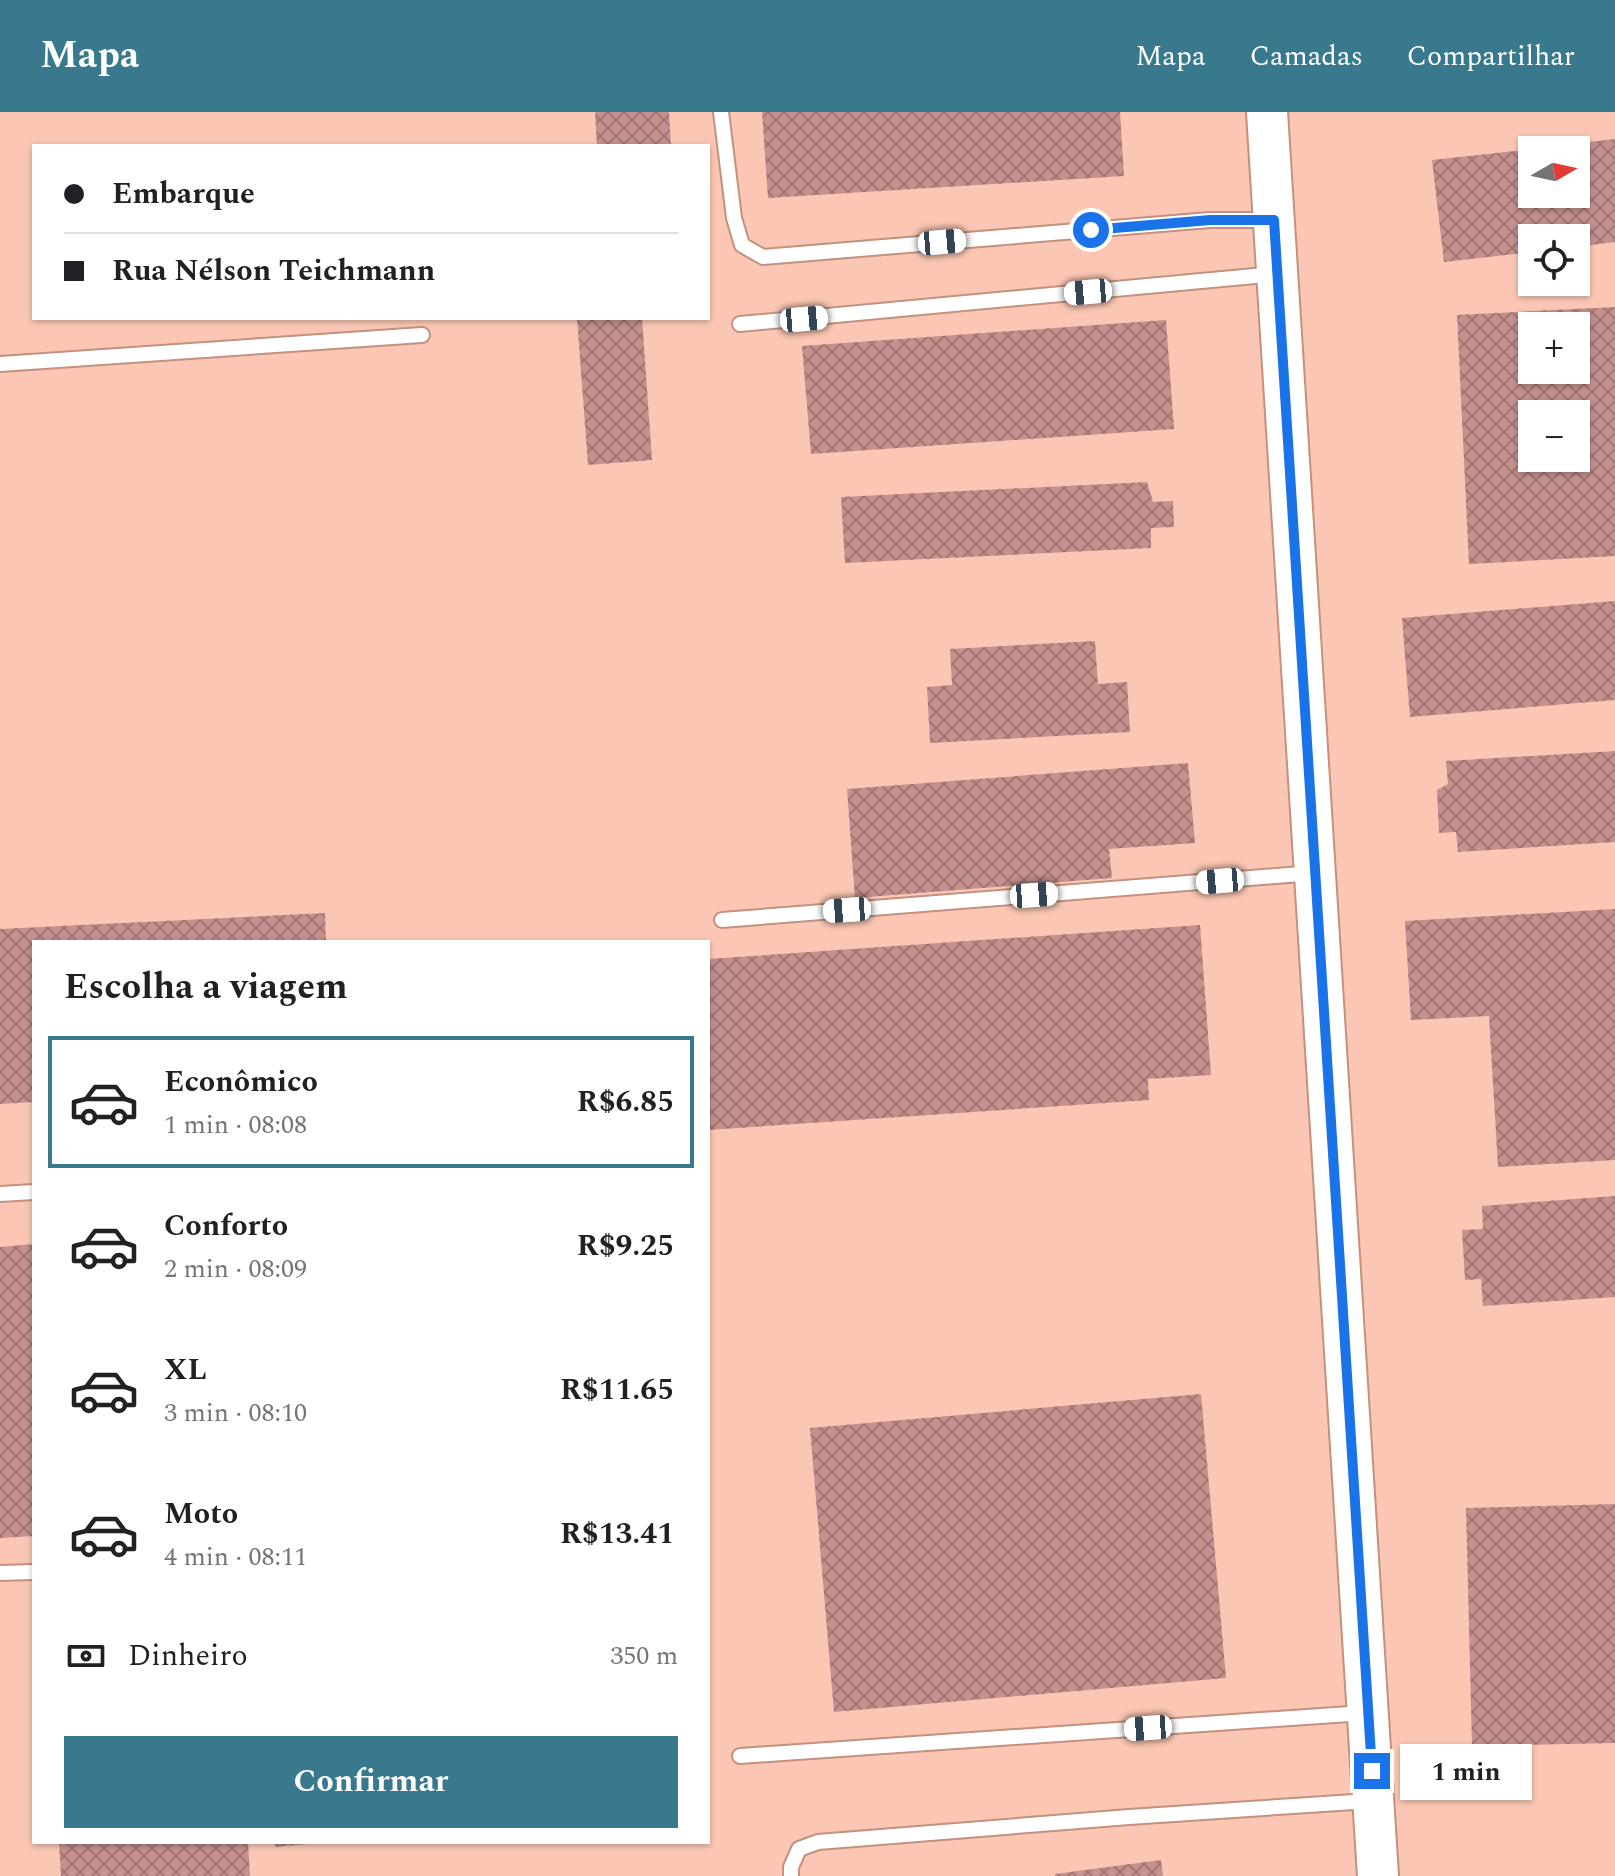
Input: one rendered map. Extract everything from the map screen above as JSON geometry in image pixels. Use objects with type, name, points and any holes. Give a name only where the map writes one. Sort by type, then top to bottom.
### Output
[{"type":"main road","points":[[1267,112],[1378,1876]]},
{"type":"lane","points":[[721,112],[734,218],[742,245],[763,257],[1210,220],[1274,220]]},
{"type":"lane","points":[[740,324],[1277,274]]},
{"type":"lane","points":[[0,364],[422,335]]},
{"type":"lane","points":[[722,920],[1314,873]]},
{"type":"lane","points":[[0,1194],[32,1192]]},
{"type":"lane","points":[[0,1573],[32,1572]]},
{"type":"lane","points":[[740,1756],[1368,1713]]},
{"type":"lane","points":[[791,1876],[791,1867],[799,1849],[818,1842],[1373,1800]]},
{"type":"building","points":[[595,112],[669,112],[671,144],[597,144]]},
{"type":"building","points":[[762,112],[1120,112],[1124,176],[768,198]]},
{"type":"building","points":[[1615,139],[1615,242],[1590,245],[1590,224],[1518,224],[1518,254],[1444,262],[1432,160],[1518,151],[1518,208],[1590,208],[1590,142]]},
{"type":"building","points":[[1615,307],[1615,556],[1469,564],[1457,315]]},
{"type":"building","points":[[577,320],[642,320],[652,460],[588,465]]},
{"type":"building","points":[[1166,320],[1174,429],[811,454],[802,346]]},
{"type":"building","points":[[1147,482],[1153,502],[1173,501],[1174,527],[1151,528],[1151,548],[845,563],[841,497]]},
{"type":"building","points":[[1615,601],[1615,700],[1410,717],[1402,618]]},
{"type":"building","points":[[1095,641],[1098,684],[1127,682],[1130,732],[930,743],[927,687],[952,685],[950,649]]},
{"type":"building","points":[[1615,751],[1615,842],[1458,852],[1456,832],[1439,833],[1437,790],[1448,784],[1446,761]]},
{"type":"building","points":[[1188,763],[1195,843],[1109,849],[1112,878],[855,898],[847,789]]},
{"type":"building","points":[[1615,909],[1615,1160],[1498,1167],[1489,1016],[1411,1020],[1405,921]]},
{"type":"building","points":[[325,913],[326,940],[32,940],[32,1102],[0,1104],[0,929]]},
{"type":"building","points":[[1200,925],[1211,1075],[1148,1079],[1149,1100],[710,1130],[710,959]]},
{"type":"building","points":[[1615,1196],[1615,1297],[1483,1306],[1481,1279],[1465,1280],[1462,1230],[1483,1229],[1482,1206]]},
{"type":"building","points":[[32,1244],[32,1536],[0,1538],[0,1247]]},
{"type":"building","points":[[1201,1394],[1226,1678],[834,1712],[810,1428]]},
{"type":"building","points":[[1615,1504],[1615,1743],[1472,1746],[1466,1508]]},
{"type":"building","points":[[59,1844],[248,1844],[250,1876],[61,1876]]},
{"type":"building","points":[[274,1844],[308,1844],[275,1847]]},
{"type":"building","points":[[1161,1860],[1163,1876],[1055,1876],[1055,1874]]},
{"type":"route","points":[[1091,230],[1210,220],[1274,220],[1372,1771]]}]
